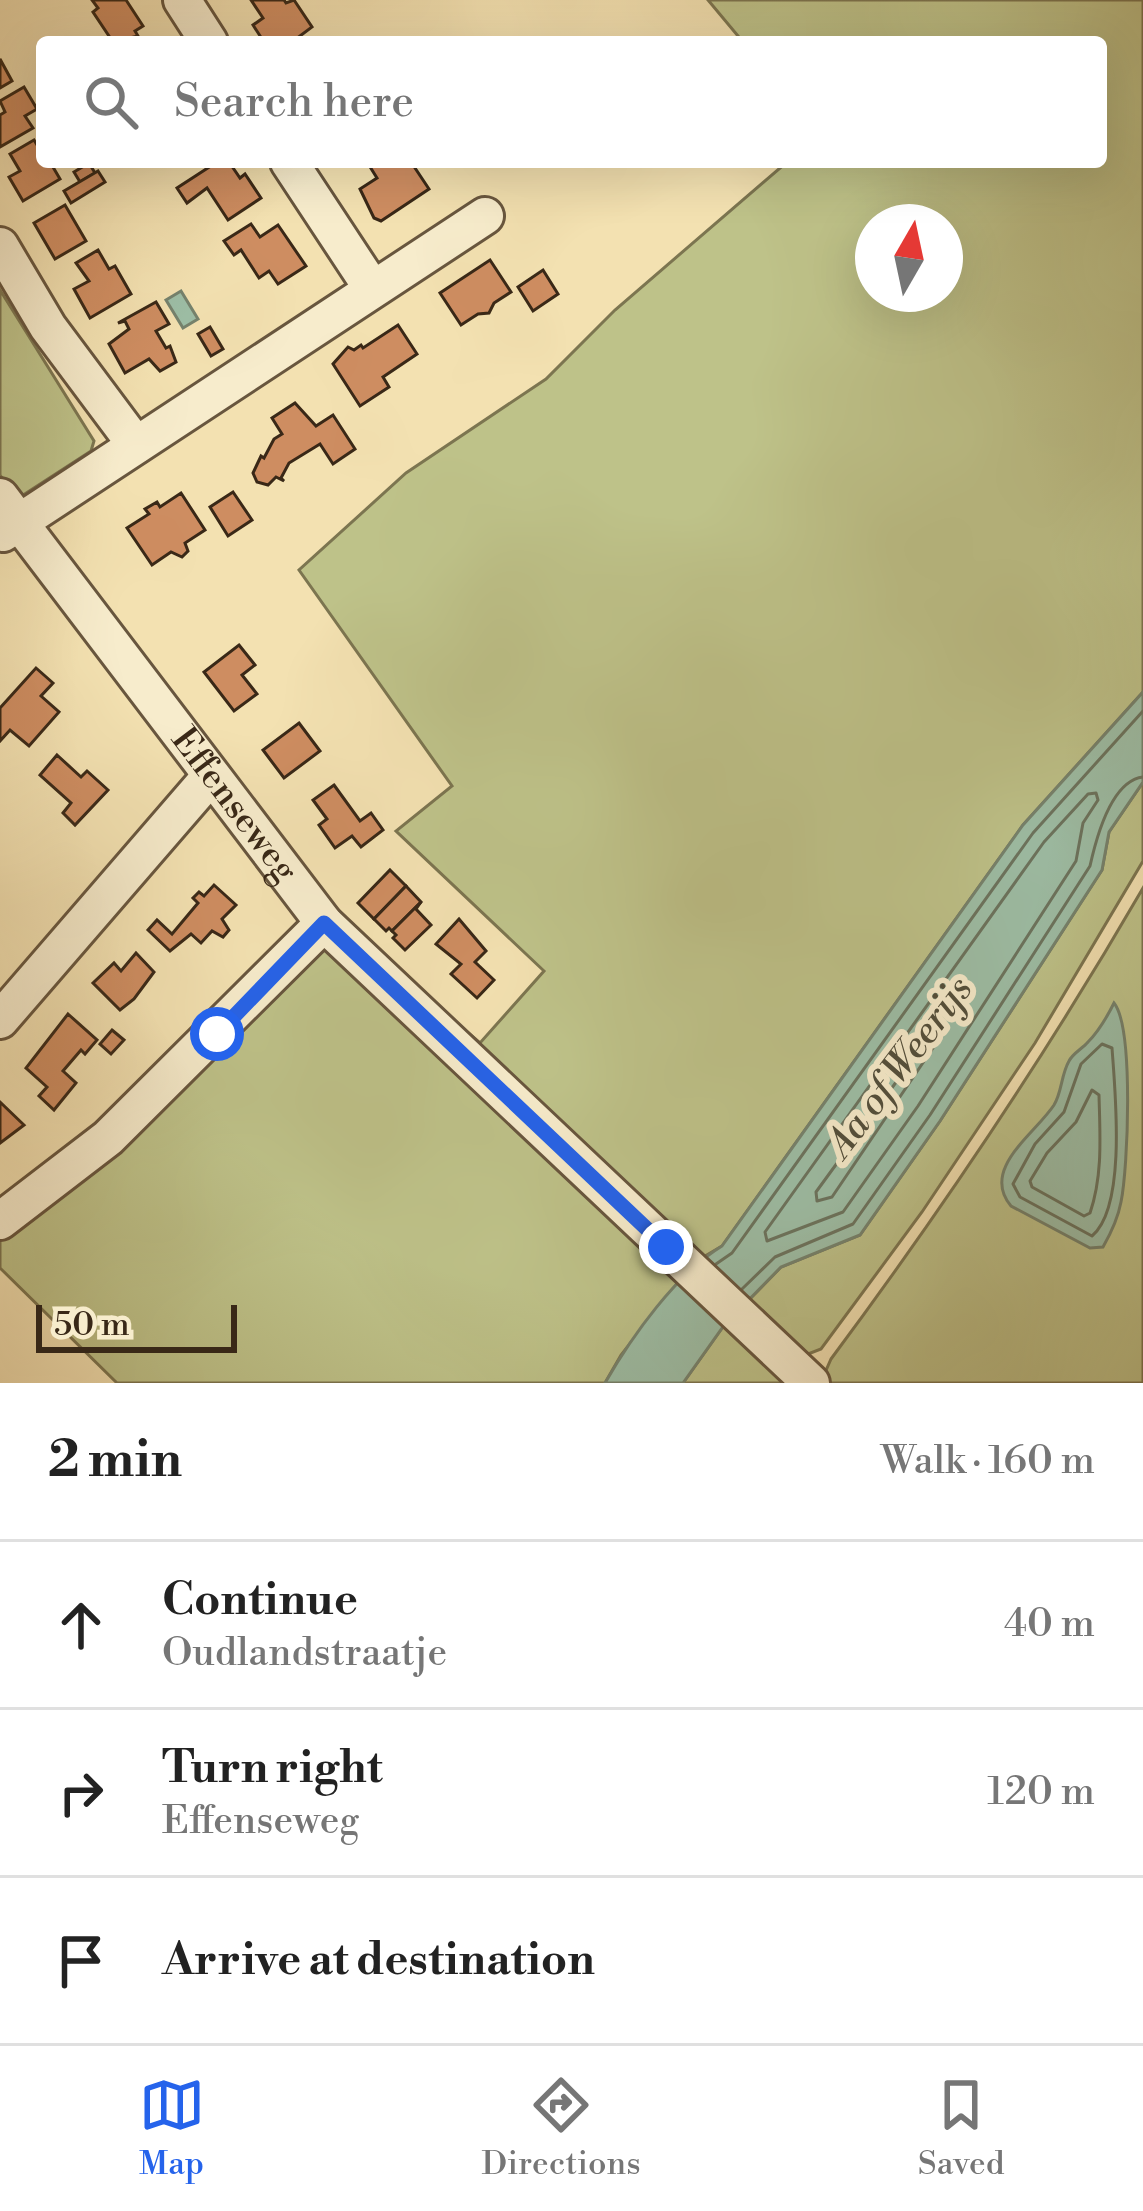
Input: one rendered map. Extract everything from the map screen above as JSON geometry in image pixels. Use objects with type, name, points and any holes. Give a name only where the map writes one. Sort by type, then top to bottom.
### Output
[{"type":"street","points":[[182,0],[205,36]]},
{"type":"street","points":[[293,168],[372,288]]},
{"type":"street","points":[[6,518],[136,445],[485,216]]},
{"type":"street","points":[[0,246],[48,327],[136,445]]},
{"type":"street","name":"Effenseweg","points":[[6,518],[324,923],[812,1383]]},
{"type":"street","points":[[0,1020],[211,777]]},
{"type":"street","points":[[0,1221],[108,1138],[324,923]]},
{"type":"green space","points":[[708,0],[1143,0],[1143,692],[1023,825],[722,1246],[700,1259],[336,919],[480,1043],[544,971],[396,831],[452,786],[299,570],[406,473],[546,379],[615,310],[780,168],[1107,168],[1107,36],[738,36]]},
{"type":"green space","points":[[0,290],[94,441],[91,451],[17,499],[0,475]]},
{"type":"green space","points":[[1143,782],[1143,861],[1035,1043],[922,1212],[821,1349],[803,1356],[746,1303],[781,1267],[860,1235],[940,1121],[1102,870],[1109,832]]},
{"type":"green space","points":[[1143,888],[1143,1383],[830,1383],[824,1375],[831,1359],[994,1128]]},
{"type":"green space","points":[[331,945],[680,1280],[605,1383],[117,1383],[0,1268],[0,1232],[307,954]]},
{"type":"green space","points":[[725,1324],[788,1383],[683,1383]]},
{"type":"water","points":[[181,291],[198,319],[183,328],[166,300]]},
{"type":"water","name":"Aa of Weerijs","points":[[1143,692],[1143,782],[1109,832],[1102,870],[940,1121],[860,1235],[781,1267],[725,1324],[683,1383],[605,1383],[656,1307],[722,1246],[1023,825]]},
{"type":"water","points":[[1114,1003],[1127,1068],[1124,1185],[1106,1242],[1103,1247],[1090,1248],[1011,1206],[1002,1179],[1014,1152],[1054,1105],[1071,1058],[1096,1033]]},
{"type":"building","points":[[92,0],[126,0],[143,26],[135,31],[138,36],[109,36],[93,12],[98,8]]},
{"type":"building","points":[[251,0],[294,0],[312,27],[300,36],[260,36],[253,25],[263,18]]},
{"type":"building","points":[[0,59],[12,81],[0,88]]},
{"type":"building","points":[[24,87],[36,110],[25,116],[33,128],[0,147],[0,115],[5,112],[0,101]]},
{"type":"building","points":[[34,140],[36,168],[54,168],[60,179],[23,201],[9,177],[20,171],[10,154]]},
{"type":"building","points":[[92,168],[95,173],[80,182],[74,172]]},
{"type":"building","points":[[208,168],[233,168],[240,178],[245,174],[261,198],[228,220],[207,188],[187,203],[177,188]]},
{"type":"building","points":[[371,168],[415,168],[429,189],[381,221],[374,218],[360,189],[377,178]]},
{"type":"building","points":[[98,171],[105,182],[71,203],[64,191]]},
{"type":"building","points":[[65,205],[86,241],[55,259],[34,223]]},
{"type":"building","points":[[251,224],[260,237],[278,225],[306,266],[278,284],[269,271],[259,278],[241,250],[234,255],[224,241]]},
{"type":"building","points":[[98,250],[109,269],[115,266],[131,294],[90,318],[74,289],[89,281],[76,263]]},
{"type":"building","points":[[490,260],[511,292],[494,303],[489,313],[461,325],[440,293]]},
{"type":"building","points":[[543,270],[558,294],[533,311],[518,287]]},
{"type":"building","points":[[156,302],[169,324],[156,331],[166,348],[170,346],[176,362],[160,371],[149,359],[125,373],[109,344],[129,329],[125,321],[118,323]]},
{"type":"building","points":[[398,325],[417,354],[383,377],[389,387],[360,406],[333,364],[348,347],[363,348]]},
{"type":"building","points":[[210,327],[223,349],[211,356],[198,334]]},
{"type":"building","points":[[295,403],[316,426],[333,415],[355,449],[333,464],[320,444],[289,463],[281,478],[284,481],[276,477],[268,485],[257,482],[253,473],[261,456],[282,434],[272,418]]},
{"type":"building","points":[[233,492],[252,520],[228,536],[210,507]]},
{"type":"building","points":[[181,493],[205,530],[185,543],[188,551],[182,557],[171,552],[152,565],[127,528],[149,514],[145,509],[157,502],[160,507]]},
{"type":"building","points":[[239,645],[255,665],[242,675],[257,694],[234,711],[204,672]]},
{"type":"building","points":[[36,668],[53,683],[41,696],[59,712],[29,746],[10,730],[0,741],[0,708]]},
{"type":"building","points":[[299,723],[320,751],[284,778],[263,750]]},
{"type":"building","points":[[57,755],[81,777],[87,771],[108,790],[75,825],[63,813],[71,803],[40,775]]},
{"type":"building","points":[[334,785],[360,821],[371,813],[383,830],[361,847],[352,836],[335,848],[319,825],[327,819],[313,800]]},
{"type":"building","points":[[390,870],[406,886],[374,919],[358,903]]},
{"type":"building","points":[[214,885],[236,905],[222,919],[229,930],[223,937],[212,931],[201,943],[191,934],[170,951],[148,930],[157,920],[172,934],[198,903],[193,898],[199,892],[204,896]]},
{"type":"building","points":[[406,886],[421,902],[392,931],[386,931],[374,919]]},
{"type":"building","points":[[421,902],[416,909],[431,925],[405,950],[392,931]]},
{"type":"building","points":[[459,919],[486,951],[475,962],[494,980],[477,998],[451,974],[461,964],[436,944]]},
{"type":"building","points":[[136,953],[154,972],[120,1010],[93,983],[114,963],[121,971]]},
{"type":"building","points":[[68,1014],[97,1040],[63,1071],[76,1083],[54,1110],[39,1096],[47,1087],[26,1068]]},
{"type":"building","points":[[112,1030],[124,1040],[111,1054],[100,1044]]},
{"type":"building","points":[[0,1102],[24,1125],[0,1143]]},
{"type":"route","points":[[217,1034],[324,923],[666,1247]]}]
